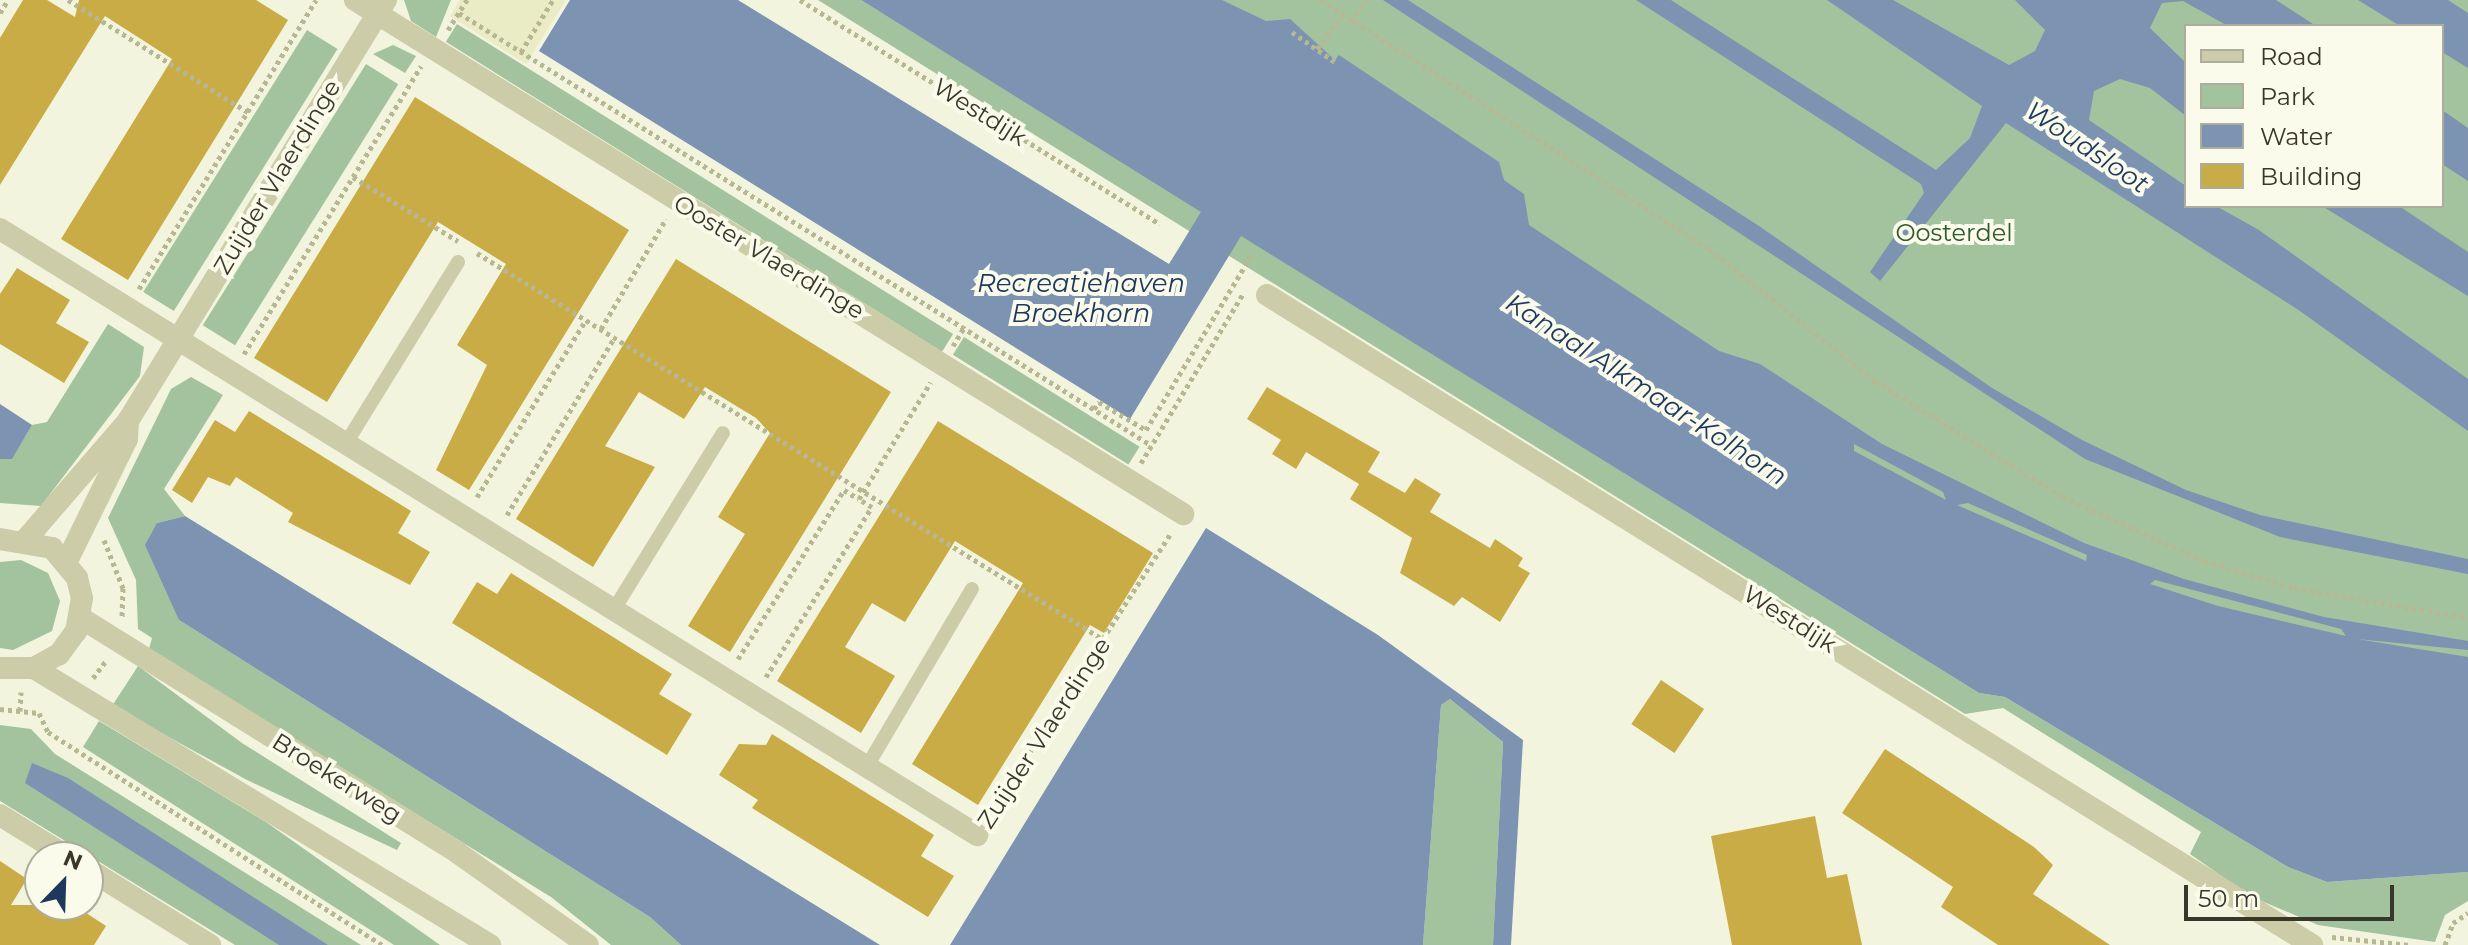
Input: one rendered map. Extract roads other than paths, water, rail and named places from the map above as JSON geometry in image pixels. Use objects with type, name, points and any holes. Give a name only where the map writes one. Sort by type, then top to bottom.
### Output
[{"type":"street","name":"Ooster Vlaerdinge","points":[[355,0],[381,7],[1183,514]]},
{"type":"street","name":"Zuijder Vlaerdinge","points":[[27,538],[128,421],[381,7]]},
{"type":"street","name":"Zuijder Vlaerdinge","points":[[0,229],[977,835]]},
{"type":"street","name":"Westdijk","points":[[1267,295],[2302,943]]},
{"type":"street","name":"Zuijder Vlaerdinge","points":[[67,561],[128,421]]},
{"type":"street","points":[[0,539],[27,538],[67,561],[77,578],[81,618],[59,654],[34,668],[0,668]]},
{"type":"street","name":"Broekerweg","points":[[81,618],[458,853],[588,945]]},
{"type":"street","points":[[34,668],[490,945]]},
{"type":"street","points":[[0,815],[42,841]]},
{"type":"street","points":[[104,879],[210,945]]},
{"type":"lane","points":[[345,445],[458,262]]},
{"type":"lane","points":[[613,611],[723,433]]},
{"type":"lane","points":[[866,768],[972,589]]},
{"type":"water","points":[[570,0],[738,0],[1169,264],[1201,212],[861,0],[1222,0],[1266,21],[1290,19],[1335,60],[1339,55],[1499,162],[1504,180],[1524,194],[1529,225],[1719,351],[1760,364],[1882,444],[2084,543],[2184,579],[2324,617],[2468,641],[2468,650],[2357,639],[2468,657],[2468,872],[2327,882],[2288,867],[2005,697],[1979,693],[1241,236],[1130,419],[539,51]],"holes":[[[1854,444],[1943,492],[1946,500],[1854,451]],[[1968,503],[2087,555],[2086,561],[1957,505]],[[2155,580],[2341,629],[2346,636],[2218,606],[2150,584]]]},
{"type":"water","points":[[1383,0],[1408,0],[1759,226],[1992,388],[2082,440],[2186,490],[2260,515],[2468,559],[2468,574],[2280,537],[2085,459]]},
{"type":"water","name":"Woudsloot","points":[[1636,0],[1671,0],[1936,170],[1970,138],[1982,106],[1827,0],[1893,0],[2009,65],[2035,51],[2045,30],[2015,0],[2276,0],[2313,24],[2224,24],[2183,1],[2162,3],[2150,28],[2184,61],[2184,114],[2150,88],[2120,79],[2094,91],[2089,120],[2184,185],[2184,208],[2220,208],[2259,230],[2468,379],[2468,431],[2297,309],[2006,123],[1880,281],[1870,272],[1924,193],[1921,184]]},
{"type":"water","points":[[2358,0],[2448,0],[2468,13],[2468,68],[2444,53],[2444,24],[2397,24]]},
{"type":"water","points":[[2444,111],[2468,128],[2468,181],[2444,165]]},
{"type":"water","points":[[2325,208],[2402,208],[2468,252],[2468,296]]},
{"type":"water","points":[[0,404],[32,425],[12,459],[0,459]]},
{"type":"water","points":[[185,516],[880,945],[681,945],[650,917],[179,620],[145,545],[157,523]]},
{"type":"water","points":[[1206,528],[1378,635],[1523,740],[1511,945],[1493,945],[1503,742],[1450,699],[1441,705],[1423,945],[950,945]]},
{"type":"water","points":[[32,763],[68,778],[328,945],[279,945],[25,783]]},
{"type":"park label","name":"Oosterdel","points":[[1954,233]]},
{"type":"water label","name":"Recreatiehaven Broekhorn","points":[[1081,299]]},
{"type":"water label","name":"Kanaal Alkmaar-Kolhorn","points":[[1646,390]]}]
